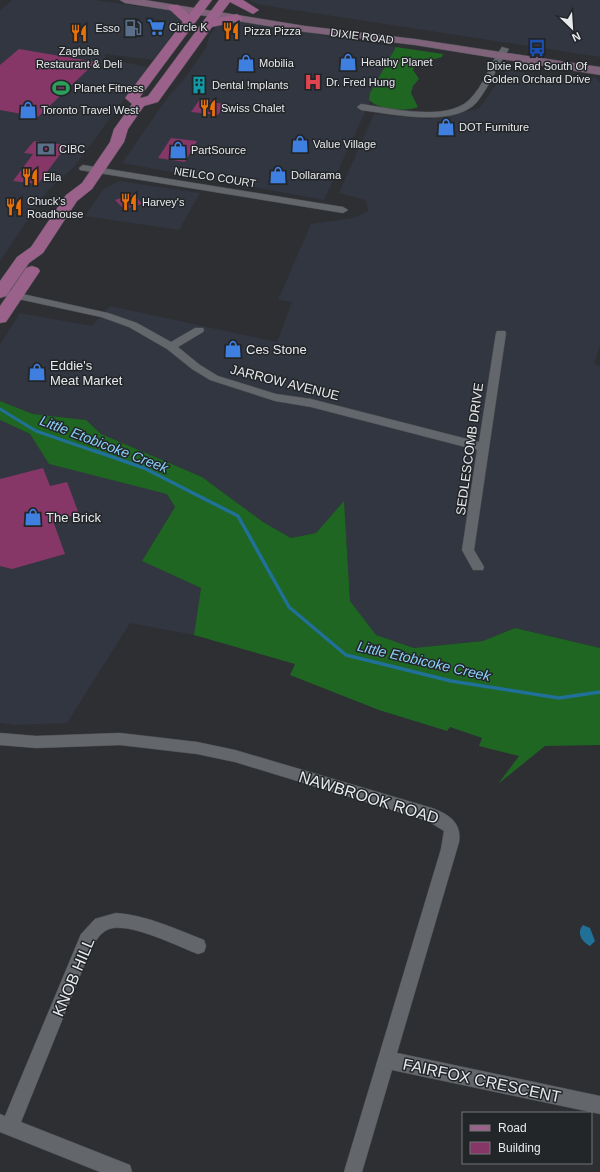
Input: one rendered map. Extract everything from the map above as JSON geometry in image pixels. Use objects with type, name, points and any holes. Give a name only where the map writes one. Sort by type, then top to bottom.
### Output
[{"type":"main road","points":[[125,0],[174,8],[184,15],[199,9],[217,11],[253,10],[283,14]]},
{"type":"main road","points":[[188,0],[199,9]]},
{"type":"main road","points":[[234,0],[253,10]]},
{"type":"main road","points":[[140,103],[132,98],[199,9]]},
{"type":"main road","points":[[217,11],[236,18]]},
{"type":"main road","points":[[0,318],[6,294],[37,262],[37,250],[72,198],[87,186],[90,169],[118,142],[121,128],[140,103],[153,100],[217,11]]},
{"type":"main road","name":"DIXIE ROAD","points":[[236,18],[373,38],[600,64]]},
{"type":"main road","name":"DIXIE ROAD","points":[[311,18],[600,71]]},
{"type":"street","points":[[361,107],[428,114],[445,113],[463,108],[472,102],[502,52]]},
{"type":"street","name":"NEILCO COURT","points":[[90,169],[343,210]]},
{"type":"street","name":"JARROW AVENUE","points":[[6,294],[114,318],[132,325],[171,347],[196,367],[214,378],[275,397],[311,403],[483,447]]},
{"type":"street","points":[[171,347],[199,330]]},
{"type":"street","name":"SEDLESCOMB DRIVE","points":[[478,566],[468,550],[500,333]]},
{"type":"street","name":"NAWBROOK ROAD","points":[[0,739],[36,742],[120,739],[197,748],[235,756],[432,815],[446,821],[452,828],[453,836],[354,1172]]},
{"type":"street","name":"KNOB HILL","points":[[5,1125],[87,939],[94,929],[104,922],[122,920],[198,946]]},
{"type":"street","name":"FAIRFOX CRESCENT","points":[[388,1060],[600,1105]]},
{"type":"street","points":[[5,1125],[123,1172]]},
{"type":"shaded area","points":[[12,0],[95,0],[171,11],[175,13],[182,21],[153,60],[105,54],[106,59],[148,67],[74,167],[48,190],[0,261],[0,11]]},
{"type":"shaded area","points":[[249,0],[600,0],[600,57],[281,8],[257,4]]},
{"type":"shaded area","points":[[234,21],[396,47],[324,200],[122,163],[168,97],[184,79],[206,48],[209,37],[216,27]]},
{"type":"shaded area","points":[[506,70],[578,82],[595,77],[600,83],[600,345],[594,363],[600,366],[600,648],[515,628],[483,641],[414,648],[376,635],[350,601],[344,502],[316,533],[291,538],[263,522],[202,477],[101,434],[86,420],[33,414],[0,401],[0,344],[20,313],[92,326],[110,306],[277,342],[292,302],[278,300],[311,224],[353,218],[368,211],[366,200],[339,193],[374,114],[428,119],[479,109]]},
{"type":"shaded area","points":[[120,181],[200,193],[179,230],[85,216],[104,188]]},
{"type":"shaded area","points":[[0,420],[30,434],[49,464],[167,493],[175,507],[142,561],[201,588],[194,635],[130,623],[67,723],[15,725],[0,723]]},
{"type":"green space","points":[[396,47],[443,54],[442,57],[414,65],[413,70],[419,79],[413,86],[411,93],[418,107],[413,109],[399,110],[385,108],[369,100],[370,93]]},
{"type":"green space","points":[[0,401],[33,414],[86,420],[101,434],[202,477],[263,522],[291,538],[316,533],[344,501],[350,601],[376,635],[414,648],[483,641],[515,628],[600,648],[600,745],[545,746],[498,784],[519,756],[479,746],[482,738],[450,727],[447,731],[379,710],[290,675],[295,664],[194,635],[201,588],[142,561],[175,507],[167,494],[49,464],[30,434],[0,420]]},
{"type":"water","points":[[583,925],[590,928],[595,941],[590,946],[582,940],[580,934]]},
{"type":"building","points":[[19,49],[96,62],[38,117],[0,110],[0,65]]},
{"type":"building","name":"Swiss Chalet","points":[[200,99],[212,100],[210,102],[225,104],[218,115],[191,112]]},
{"type":"building","name":"PartSource","points":[[171,138],[197,141],[185,162],[158,158]]},
{"type":"building","points":[[34,141],[67,145],[38,184],[13,181],[33,154],[24,153]]},
{"type":"building","name":"Harvey's","points":[[134,194],[142,204],[124,209],[115,200]]},
{"type":"building","name":"The Brick","points":[[43,468],[50,486],[67,482],[79,514],[53,521],[65,554],[12,569],[0,566],[0,479]]},
{"type":"waterway","name":"Little Etobicoke Creek","points":[[0,409],[36,431],[97,452]]},
{"type":"waterway","name":"Little Etobicoke Creek","points":[[95,451],[144,468],[238,516],[289,607],[346,655],[451,681],[559,698],[600,692]]},
{"type":"place","name":"Circle K","points":[[156,27]]},
{"type":"place","name":"Esso","points":[[133,28]]},
{"type":"place","name":"Pizza Pizza","points":[[231,31]]},
{"type":"place","name":"Zagtoba Restaurant & Deli","points":[[79,33]]},
{"type":"place","name":"Dixie Road South Of Golden Orchard Drive","points":[[537,48]]},
{"type":"place","name":"Healthy Planet","points":[[348,62]]},
{"type":"place","name":"Mobilia","points":[[246,63]]},
{"type":"place","name":"Dr. Fred Hung","points":[[313,82]]},
{"type":"place","name":"Dental !mplants","points":[[199,85]]},
{"type":"place","name":"Planet Fitness","points":[[61,88]]},
{"type":"place","name":"Swiss Chalet","points":[[208,108]]},
{"type":"place","name":"Toronto Travel West","points":[[28,110]]},
{"type":"place","name":"DOT Furniture","points":[[446,127]]},
{"type":"place","name":"Value Village","points":[[300,144]]},
{"type":"place","name":"CIBC","points":[[46,149]]},
{"type":"place","name":"PartSource","points":[[178,150]]},
{"type":"place","name":"Dollarama","points":[[278,175]]},
{"type":"place","name":"Ella","points":[[30,177]]},
{"type":"place","name":"Harvey's","points":[[129,202]]},
{"type":"place","name":"Chuck's Roadhouse","points":[[14,207]]},
{"type":"place","name":"Ces Stone","points":[[233,349]]},
{"type":"place","name":"Eddie's Meat Market","points":[[37,372]]},
{"type":"place","name":"The Brick","points":[[33,517]]}]
